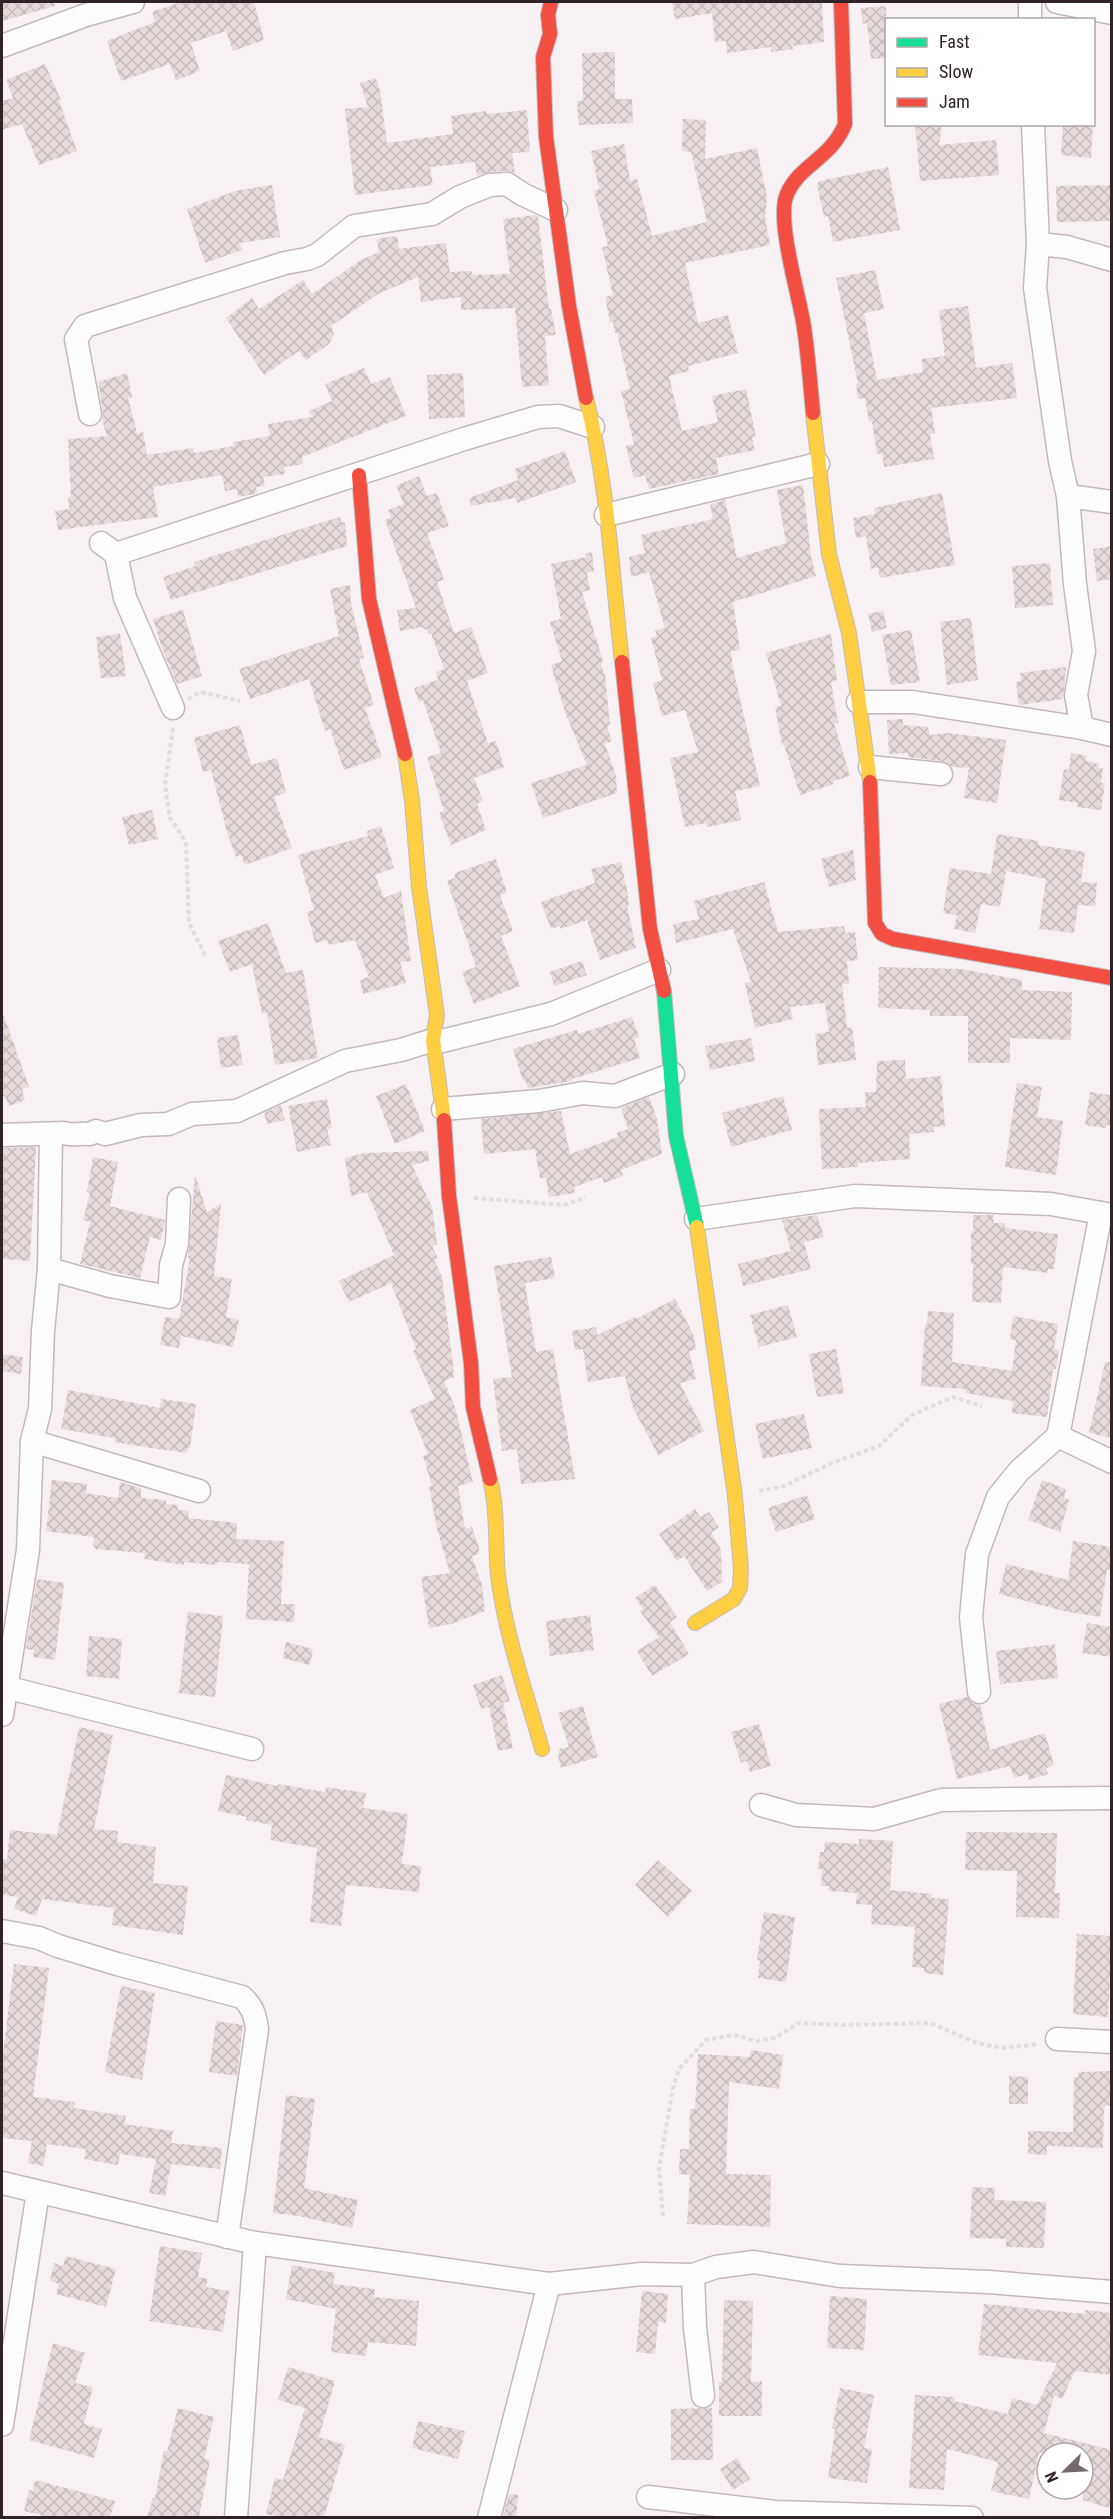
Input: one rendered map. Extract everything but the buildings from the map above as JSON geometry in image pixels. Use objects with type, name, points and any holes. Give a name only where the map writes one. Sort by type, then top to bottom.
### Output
[{"type":"street","points":[[2,46],[86,15],[133,2]]},
{"type":"street","points":[[551,2],[548,15],[550,34],[543,57],[546,137],[569,306],[585,396],[593,427],[606,515],[650,929],[666,1002],[676,1136],[696,1220],[735,1496],[741,1569],[740,1588],[734,1599],[695,1623]]},
{"type":"street","points":[[842,2],[845,124],[839,139],[829,151],[796,178],[786,195],[783,216],[803,322],[829,554],[849,633],[858,702],[870,766],[875,923],[882,934],[893,939],[1112,978]]},
{"type":"street","points":[[1030,2],[1030,18]]},
{"type":"street","points":[[1057,2],[1112,13]]},
{"type":"street","points":[[1033,126],[1038,244],[1035,288],[1060,461],[1068,496],[1083,651],[1076,695],[1082,728]]},
{"type":"street","points":[[90,414],[76,339],[85,326],[285,263],[307,259],[316,255],[354,226],[432,214],[460,197],[490,185],[507,184],[522,194],[556,210]]},
{"type":"street","points":[[1038,244],[1067,247],[1112,260]]},
{"type":"street","points":[[173,708],[125,598],[108,549],[359,475],[464,439],[538,417],[559,416],[593,427]]},
{"type":"street","points":[[606,515],[818,464]]},
{"type":"street","points":[[359,475],[369,599],[404,751],[412,800],[419,887],[436,1015],[433,1040],[443,1109],[449,1196],[471,1363],[473,1407],[495,1498],[498,1574],[506,1618],[542,1749]]},
{"type":"street","points":[[1068,496],[1112,502]]},
{"type":"street","points":[[858,702],[913,702],[1082,728],[1112,735]]},
{"type":"street","points":[[870,766],[941,774]]},
{"type":"street","points":[[2,1135],[70,1135],[79,1132],[90,1134],[96,1131],[105,1134],[141,1125],[168,1124],[192,1114],[237,1110],[345,1061],[401,1050],[433,1040],[442,1041],[550,1014],[659,970]]},
{"type":"street","points":[[443,1109],[539,1101],[583,1093],[615,1096],[673,1074]]},
{"type":"street","points":[[51,1134],[49,1269],[43,1331],[40,1409],[32,1441],[28,1550],[3,1701],[252,1749]]},
{"type":"street","points":[[696,1220],[855,1196],[1051,1204],[1106,1214],[1058,1436],[1018,1471],[1002,1491],[977,1554],[971,1617],[979,1692]]},
{"type":"street","points":[[49,1269],[110,1286],[169,1297],[171,1265],[177,1244],[179,1199]]},
{"type":"street","points":[[1058,1436],[1112,1462]]},
{"type":"street","points":[[32,1441],[199,1491]]},
{"type":"street","points":[[761,1805],[796,1815],[874,1820],[941,1800],[1112,1798]]},
{"type":"street","points":[[2,1931],[39,1938],[58,1947],[117,1965],[242,1997],[249,2004],[255,2013],[256,2029],[227,2237]]},
{"type":"street","points":[[1050,2041],[1112,2042]]},
{"type":"street","points":[[2,2183],[255,2243],[549,2284],[642,2274],[693,2275],[716,2267],[754,2262],[840,2276],[989,2282],[1112,2292]]},
{"type":"street","points":[[2,2424],[38,2192]]},
{"type":"street","points":[[236,2517],[255,2243]]},
{"type":"street","points":[[693,2275],[695,2328],[703,2396]]},
{"type":"street","points":[[489,2517],[549,2284]]},
{"type":"street","points":[[648,2497],[776,2515],[972,2517]]},
{"type":"path","points":[[206,957],[189,923],[186,842],[170,818],[165,785],[173,708],[200,692],[240,701]]},
{"type":"path","points":[[449,1196],[565,1205],[586,1197]]},
{"type":"path","points":[[735,1496],[784,1486],[832,1463],[879,1446],[912,1415],[953,1397],[982,1406]]},
{"type":"path","points":[[663,2216],[659,2168],[673,2088],[680,2069],[706,2040],[734,2035],[757,2041],[775,2038],[799,2023],[844,2025],[930,2023],[977,2043],[1003,2048],[1050,2041]]},
{"type":"traffic: fast","points":[[664,991],[676,1136],[697,1227]]},
{"type":"traffic: slow","points":[[586,398],[600,463],[622,662]]},
{"type":"traffic: slow","points":[[813,413],[829,554],[849,633],[870,782]]},
{"type":"traffic: slow","points":[[405,754],[412,800],[419,887],[437,1015],[433,1040],[444,1120]]},
{"type":"traffic: slow","points":[[695,1623],[734,1599],[740,1588],[741,1569],[735,1496],[697,1227]]},
{"type":"traffic: slow","points":[[490,1479],[501,1597],[542,1749]]},
{"type":"traffic: jam","points":[[551,2],[548,15],[550,34],[543,57],[546,137],[569,306],[586,398]]},
{"type":"traffic: jam","points":[[813,413],[805,332],[789,256],[784,205],[793,184],[832,145],[845,124],[841,2]]},
{"type":"traffic: jam","points":[[359,475],[369,599],[405,754]]},
{"type":"traffic: jam","points":[[622,662],[650,929],[664,991]]},
{"type":"traffic: jam","points":[[870,782],[875,923],[882,934],[893,939],[1112,978]]},
{"type":"traffic: jam","points":[[444,1120],[449,1196],[471,1363],[473,1407],[490,1479]]}]
